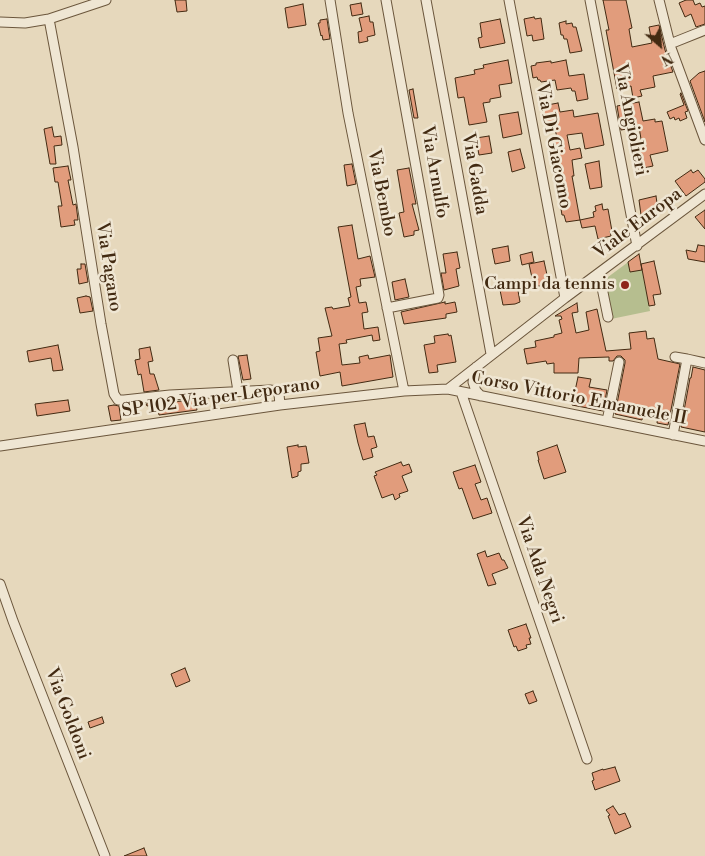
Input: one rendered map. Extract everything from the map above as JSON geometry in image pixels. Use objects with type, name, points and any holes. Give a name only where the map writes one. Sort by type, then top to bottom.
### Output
[{"type":"street","points":[[0,22],[26,23],[48,19],[106,0]]},
{"type":"street","name":"Via Bembo","points":[[330,0],[348,113],[404,391]]},
{"type":"street","name":"Via Arnulfo","points":[[386,0],[440,295],[438,298],[387,308]]},
{"type":"street","name":"Via Gadda","points":[[426,0],[492,354]]},
{"type":"street","name":"Via Di Giacomo","points":[[509,0],[565,298]]},
{"type":"street","name":"Via Angiolieri","points":[[590,0],[637,246]]},
{"type":"street","points":[[660,0],[670,44],[705,140]]},
{"type":"street","name":"Via Pagano","points":[[48,19],[73,147],[102,333],[114,394],[118,400],[124,400],[170,395],[277,391],[280,405]]},
{"type":"street","points":[[670,44],[705,30]]},
{"type":"street","name":"Viale Europa","points":[[448,389],[565,298],[705,194]]},
{"type":"street","points":[[599,273],[608,317]]},
{"type":"street","points":[[675,357],[705,363]]},
{"type":"street","points":[[672,435],[687,359]]},
{"type":"street","points":[[234,360],[238,391]]},
{"type":"street","points":[[607,421],[619,362]]},
{"type":"street","points":[[477,366],[473,382],[474,388],[481,396]]},
{"type":"street","name":"SP 102 Via per Leporano","points":[[0,446],[280,405],[404,391],[448,389]]},
{"type":"street","name":"Corso Vittorio Emanuele II","points":[[448,389],[705,441]]},
{"type":"street","name":"Via Ada Negri","points":[[461,392],[587,759]]},
{"type":"street","name":"Via Goldoni","points":[[0,584],[106,856]]},
{"type":"green space","name":"Campi da tennis","points":[[639,254],[650,311],[611,319],[604,280]]},
{"type":"building","points":[[175,0],[186,0],[187,11],[177,12]]},
{"type":"building","points":[[603,0],[626,0],[632,28],[629,29],[632,47],[652,43],[649,27],[659,25],[673,72],[653,76],[655,87],[640,90],[642,96],[633,98],[631,86],[617,89],[606,30],[609,30]]},
{"type":"building","points":[[693,0],[695,5],[700,3],[702,7],[705,6],[705,24],[696,27],[691,14],[685,17],[679,3]]},
{"type":"building","points":[[361,3],[363,14],[352,16],[350,5]]},
{"type":"building","points":[[303,4],[306,25],[288,28],[285,8]]},
{"type":"building","points":[[369,16],[370,22],[373,22],[375,35],[367,37],[368,41],[359,43],[358,32],[362,31],[359,18]]},
{"type":"building","points":[[534,17],[535,19],[541,18],[544,39],[533,41],[532,35],[527,36],[524,19]]},
{"type":"building","points":[[327,19],[330,39],[323,40],[318,23],[320,23],[320,20]]},
{"type":"building","points":[[500,19],[505,43],[480,48],[478,38],[482,37],[480,23]]},
{"type":"building","points":[[566,21],[566,24],[572,23],[573,27],[576,27],[582,51],[570,53],[567,39],[564,39],[563,35],[561,35],[559,23]]},
{"type":"building","points":[[508,60],[512,83],[499,85],[501,97],[490,99],[490,102],[483,103],[487,122],[469,125],[464,97],[458,98],[455,78],[475,74],[474,70],[484,68],[483,65]]},
{"type":"building","points":[[566,60],[569,76],[584,74],[588,99],[577,101],[575,91],[572,91],[571,88],[557,90],[555,80],[541,82],[537,77],[533,78],[531,66],[536,65],[536,63]]},
{"type":"building","points":[[705,71],[705,122],[690,81],[699,73]]},
{"type":"building","points":[[413,89],[418,118],[414,118],[409,90]]},
{"type":"building","points":[[681,93],[688,111],[685,112],[687,118],[680,121],[679,118],[675,120],[674,117],[670,119],[667,112],[684,105]]},
{"type":"building","points":[[639,102],[643,121],[655,119],[655,122],[662,121],[668,151],[650,155],[653,166],[634,170],[630,147],[642,145],[639,127],[621,130],[617,106]]},
{"type":"building","points":[[558,103],[560,112],[573,110],[574,117],[598,113],[604,145],[585,149],[582,133],[567,135],[570,150],[580,148],[582,158],[572,160],[574,176],[572,176],[580,220],[566,222],[564,215],[562,215],[554,167],[547,140],[557,138],[554,124],[546,125],[542,106]]},
{"type":"building","points":[[518,112],[522,134],[503,138],[499,115]]},
{"type":"building","points":[[52,127],[54,137],[61,136],[62,145],[54,146],[56,164],[50,164],[44,129]]},
{"type":"building","points":[[489,136],[492,153],[479,155],[476,138]]},
{"type":"building","points":[[520,149],[525,168],[512,172],[508,152]]},
{"type":"building","points":[[599,161],[602,187],[590,189],[585,164]]},
{"type":"building","points":[[352,164],[356,184],[347,186],[344,165]]},
{"type":"building","points":[[68,166],[71,180],[68,180],[73,205],[76,204],[78,220],[74,220],[75,225],[61,227],[58,206],[62,206],[58,182],[55,182],[53,168]]},
{"type":"building","points":[[409,168],[416,204],[412,204],[419,230],[414,231],[414,235],[404,237],[399,213],[404,212],[397,170]]},
{"type":"building","points":[[691,170],[693,173],[698,170],[705,179],[705,182],[686,196],[675,181]]},
{"type":"building","points":[[656,196],[658,210],[641,215],[639,200]]},
{"type":"building","points":[[602,204],[603,210],[608,209],[612,231],[610,231],[611,236],[598,239],[595,226],[582,228],[580,220],[594,217],[595,206]]},
{"type":"building","points":[[705,210],[705,229],[695,217]]},
{"type":"building","points":[[352,225],[358,259],[370,256],[375,277],[360,279],[361,286],[356,287],[359,303],[366,302],[368,312],[362,313],[364,329],[378,327],[380,340],[373,341],[372,335],[346,340],[347,343],[339,344],[342,365],[360,363],[359,357],[368,355],[369,359],[390,355],[393,377],[342,386],[340,372],[320,376],[316,352],[320,351],[318,338],[332,336],[325,308],[332,307],[333,309],[350,306],[348,298],[351,297],[338,227]]},
{"type":"building","points":[[698,245],[705,246],[705,262],[688,259],[686,250],[696,252]]},
{"type":"building","points":[[508,246],[510,261],[495,264],[492,249]]},
{"type":"building","points":[[457,252],[460,268],[456,269],[459,286],[444,290],[441,273],[446,273],[443,254]]},
{"type":"building","points":[[532,252],[534,262],[522,265],[520,255]]},
{"type":"building","points":[[639,254],[642,270],[630,272],[628,262]]},
{"type":"building","points":[[544,261],[549,284],[534,287],[529,264]]},
{"type":"building","points":[[654,261],[661,294],[653,295],[655,305],[649,306],[641,264]]},
{"type":"building","points":[[81,264],[85,264],[88,282],[79,284],[77,269],[81,269]]},
{"type":"building","points":[[405,279],[409,297],[395,300],[392,282]]},
{"type":"building","points":[[517,285],[520,302],[503,305],[500,290]]},
{"type":"building","points":[[90,297],[93,311],[80,313],[77,298]]},
{"type":"building","points":[[445,302],[445,304],[455,302],[457,312],[446,314],[446,318],[404,324],[401,312]]},
{"type":"building","points":[[577,303],[578,312],[572,313],[576,333],[589,330],[586,312],[597,309],[606,351],[631,349],[629,333],[646,331],[647,339],[654,338],[658,359],[680,364],[668,425],[657,423],[658,416],[643,414],[642,420],[615,414],[625,363],[621,356],[617,356],[613,361],[609,361],[609,357],[579,358],[578,373],[554,373],[554,363],[547,364],[546,361],[527,364],[524,349],[536,347],[535,341],[554,337],[554,335],[562,333],[559,320],[562,319],[561,316],[555,316]]},
{"type":"building","points":[[448,334],[449,336],[451,335],[456,362],[437,365],[438,372],[429,373],[424,345],[435,343],[434,336]]},
{"type":"building","points":[[58,345],[63,370],[53,371],[51,358],[29,362],[27,351]]},
{"type":"building","points":[[150,347],[153,361],[148,362],[150,374],[154,374],[159,390],[144,392],[141,374],[138,375],[135,360],[140,359],[139,349]]},
{"type":"building","points":[[247,355],[251,379],[243,380],[238,356]]},
{"type":"building","points":[[693,367],[705,370],[705,432],[681,427]]},
{"type":"building","points":[[578,377],[591,379],[589,387],[607,390],[603,411],[572,405]]},
{"type":"building","points":[[68,400],[70,411],[37,416],[35,404]]},
{"type":"building","points":[[195,400],[197,410],[159,415],[157,404],[147,406],[146,404]]},
{"type":"building","points":[[108,406],[119,406],[121,420],[111,421]]},
{"type":"building","points":[[365,423],[368,437],[374,436],[377,447],[371,449],[373,457],[363,460],[354,425]]},
{"type":"building","points":[[298,445],[298,447],[306,446],[309,463],[301,464],[301,471],[298,472],[298,476],[292,478],[287,447]]},
{"type":"building","points":[[557,445],[566,472],[544,479],[537,452]]},
{"type":"building","points":[[401,462],[403,466],[409,464],[412,472],[402,476],[408,491],[399,494],[400,497],[395,500],[393,494],[382,498],[374,476],[377,475],[375,472]]},
{"type":"building","points":[[475,465],[481,482],[475,484],[481,500],[487,498],[492,513],[473,519],[462,488],[459,489],[453,472]]},
{"type":"building","points":[[485,551],[487,557],[499,553],[508,568],[492,574],[496,584],[488,586],[477,554]]},
{"type":"building","points":[[526,624],[531,644],[526,645],[527,648],[518,651],[516,646],[514,647],[508,630]]},
{"type":"building","points":[[185,668],[190,681],[176,687],[171,674]]},
{"type":"building","points":[[533,691],[537,701],[529,704],[525,694]]},
{"type":"building","points":[[102,717],[104,723],[90,728],[88,722]]},
{"type":"building","points":[[615,767],[620,781],[595,790],[592,773]]},
{"type":"building","points":[[613,806],[619,815],[625,813],[631,827],[615,834],[608,816],[610,815],[606,810]]},
{"type":"building","points":[[144,848],[147,856],[124,856]]},
{"type":"place","name":"Campi da tennis","points":[[625,285]]}]
